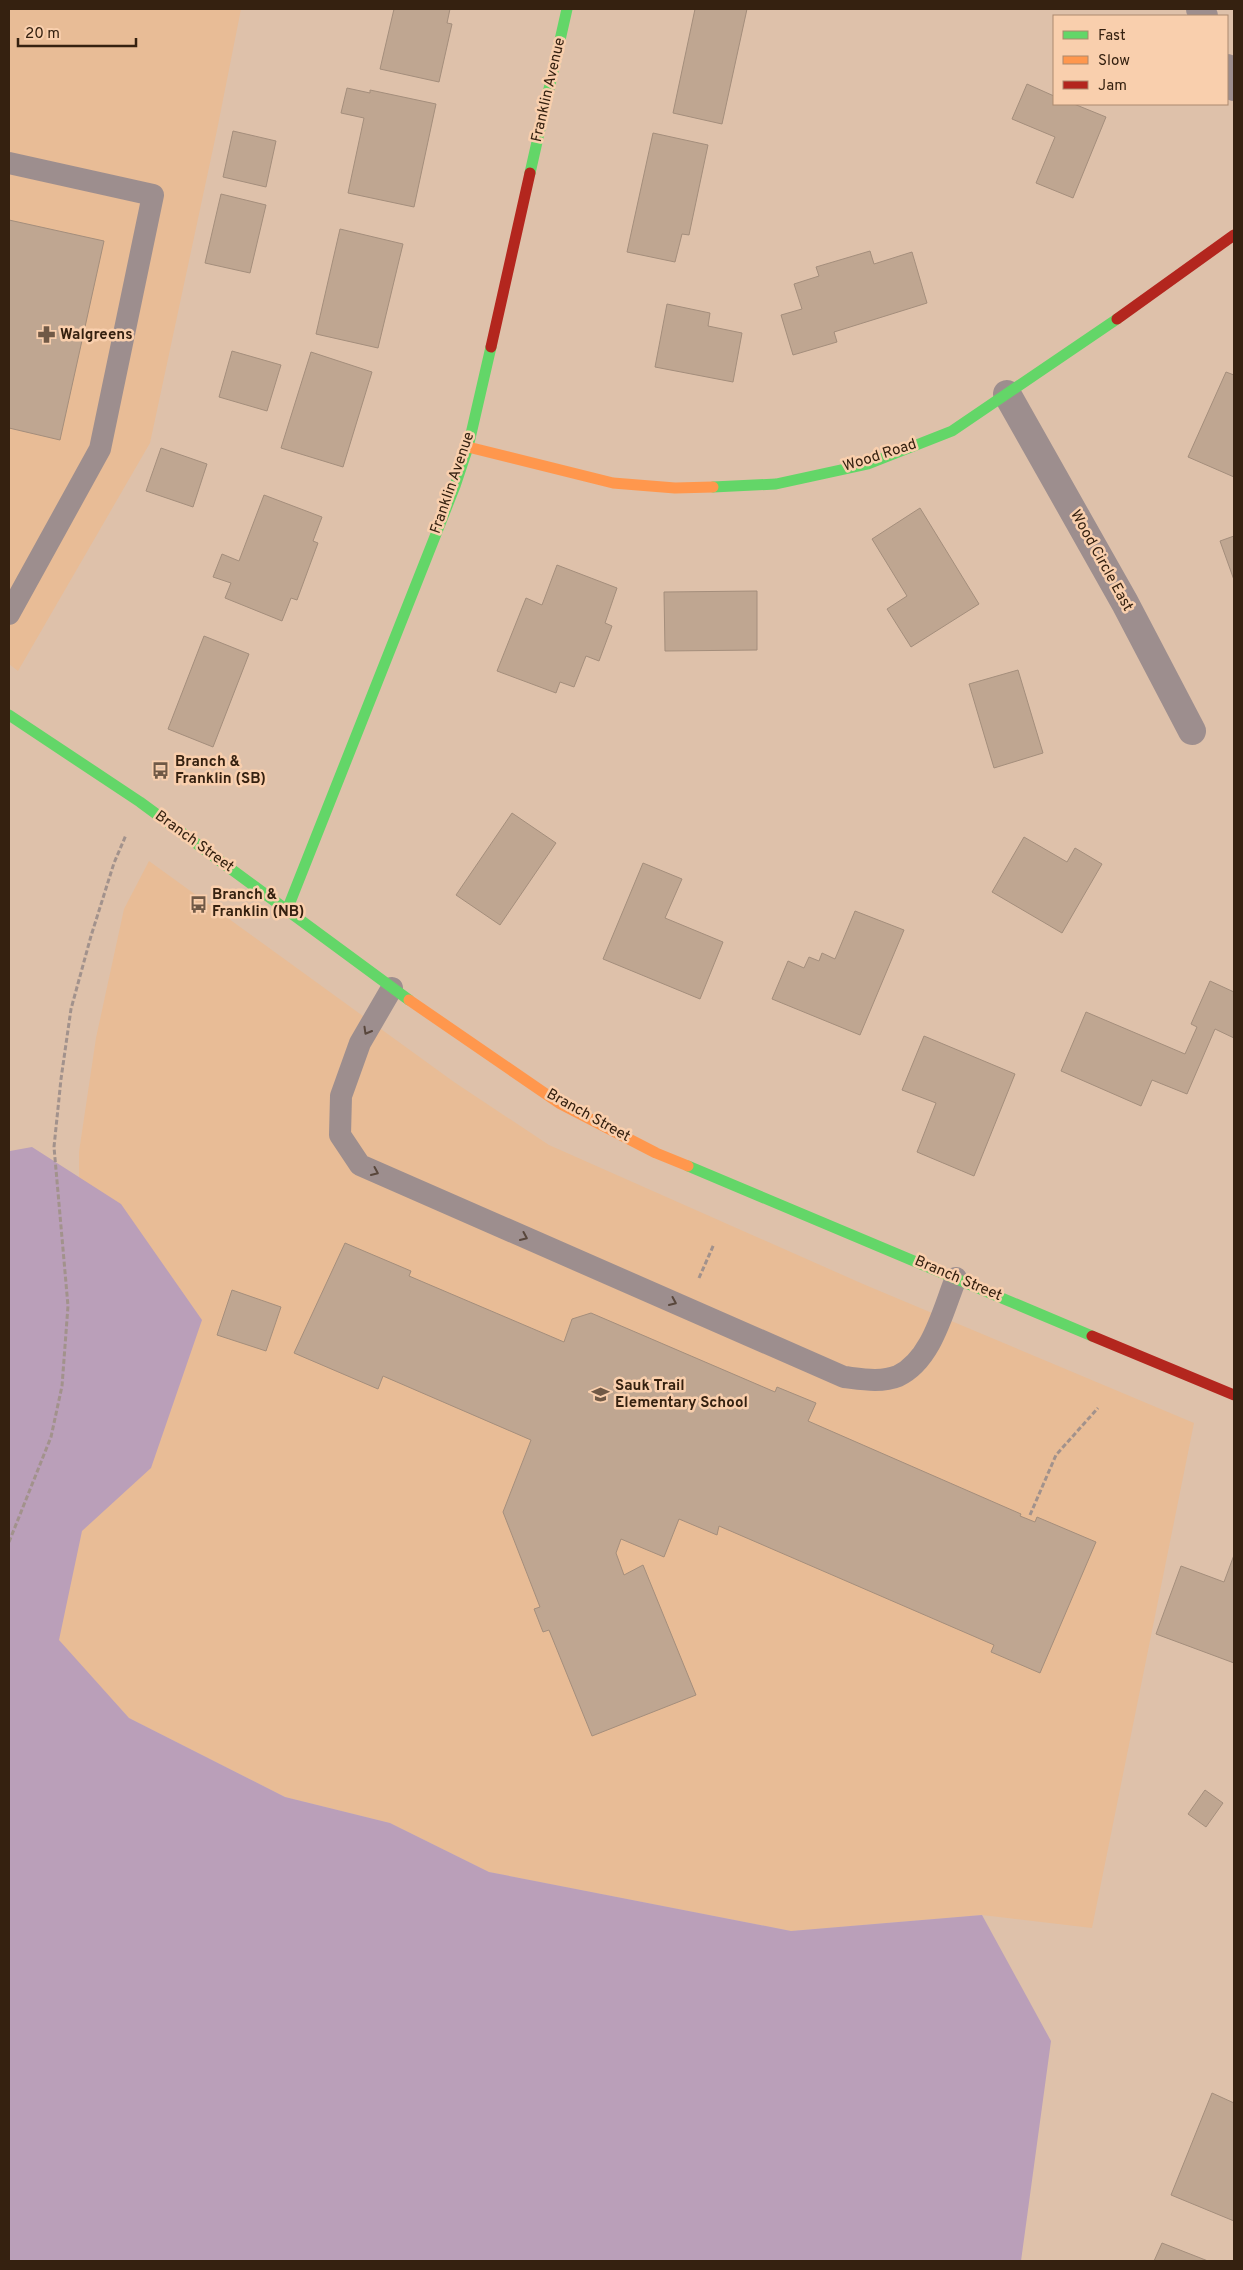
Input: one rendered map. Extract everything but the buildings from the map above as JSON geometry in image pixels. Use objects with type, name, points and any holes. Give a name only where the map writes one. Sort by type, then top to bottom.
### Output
[{"type":"street","name":"Franklin Avenue","points":[[287,910],[452,495],[468,448],[567,9]]},
{"type":"street","points":[[1228,71],[1234,87]]},
{"type":"street","name":"Wood Road","points":[[468,448],[613,482],[675,488],[776,484],[868,464],[952,431],[1234,235]]},
{"type":"street","name":"Wood Circle East","points":[[1007,394],[1125,603],[1192,731]]},
{"type":"street","name":"Branch Street","points":[[9,715],[140,802],[392,988],[559,1103],[656,1153],[1234,1395]]},
{"type":"lane","points":[[9,162],[153,195],[100,449],[9,614]]},
{"type":"lane","points":[[392,988],[360,1043],[341,1096],[340,1135],[360,1165],[844,1377],[869,1381],[897,1376],[917,1362],[932,1337],[956,1278]]},
{"type":"path","points":[[9,1542],[51,1437],[62,1386],[68,1306],[54,1148],[71,1009],[90,936],[114,863]]},
{"type":"path","points":[[696,1287],[714,1244]]},
{"type":"path","points":[[1030,1515],[1056,1455],[1098,1408]]},
{"type":"shaded area","points":[[9,9],[241,9],[150,443],[18,671],[9,664]]},
{"type":"shaded area","name":"Sauk Trail Elementary School","points":[[149,861],[454,1082],[549,1145],[863,1284],[1194,1423],[1092,1928],[982,1915],[791,1931],[489,1872],[390,1823],[285,1797],[129,1718],[58,1640],[79,1299],[79,1152],[96,1038],[124,909]]},
{"type":"shaded area","points":[[32,1147],[121,1204],[202,1320],[151,1468],[82,1531],[59,1640],[129,1718],[285,1797],[390,1823],[489,1872],[791,1931],[982,1915],[1051,2041],[1021,2261],[9,2261],[9,1154],[10,1151]]},
{"type":"traffic: fast","points":[[530,173],[567,9]]},
{"type":"traffic: fast","points":[[713,487],[776,484],[868,464],[952,431],[1117,319]]},
{"type":"traffic: fast","points":[[287,910],[455,486],[468,447],[491,347]]},
{"type":"traffic: fast","points":[[9,715],[140,802],[409,1000]]},
{"type":"traffic: fast","points":[[688,1166],[1092,1336]]},
{"type":"traffic: slow","points":[[468,447],[613,483],[675,488],[713,487]]},
{"type":"traffic: slow","points":[[409,1000],[559,1103],[656,1153],[688,1166]]},
{"type":"traffic: jam","points":[[491,347],[530,173]]},
{"type":"traffic: jam","points":[[1117,319],[1234,235]]},
{"type":"traffic: jam","points":[[1092,1336],[1234,1395]]},
{"type":"place","name":"Walgreens","points":[[46,335]]},
{"type":"place","name":"Branch & Franklin (SB)","points":[[161,771]]},
{"type":"place","name":"Branch & Franklin (NB)","points":[[198,904]]},
{"type":"place","name":"Sauk Trail Elementary School","points":[[601,1395]]}]
